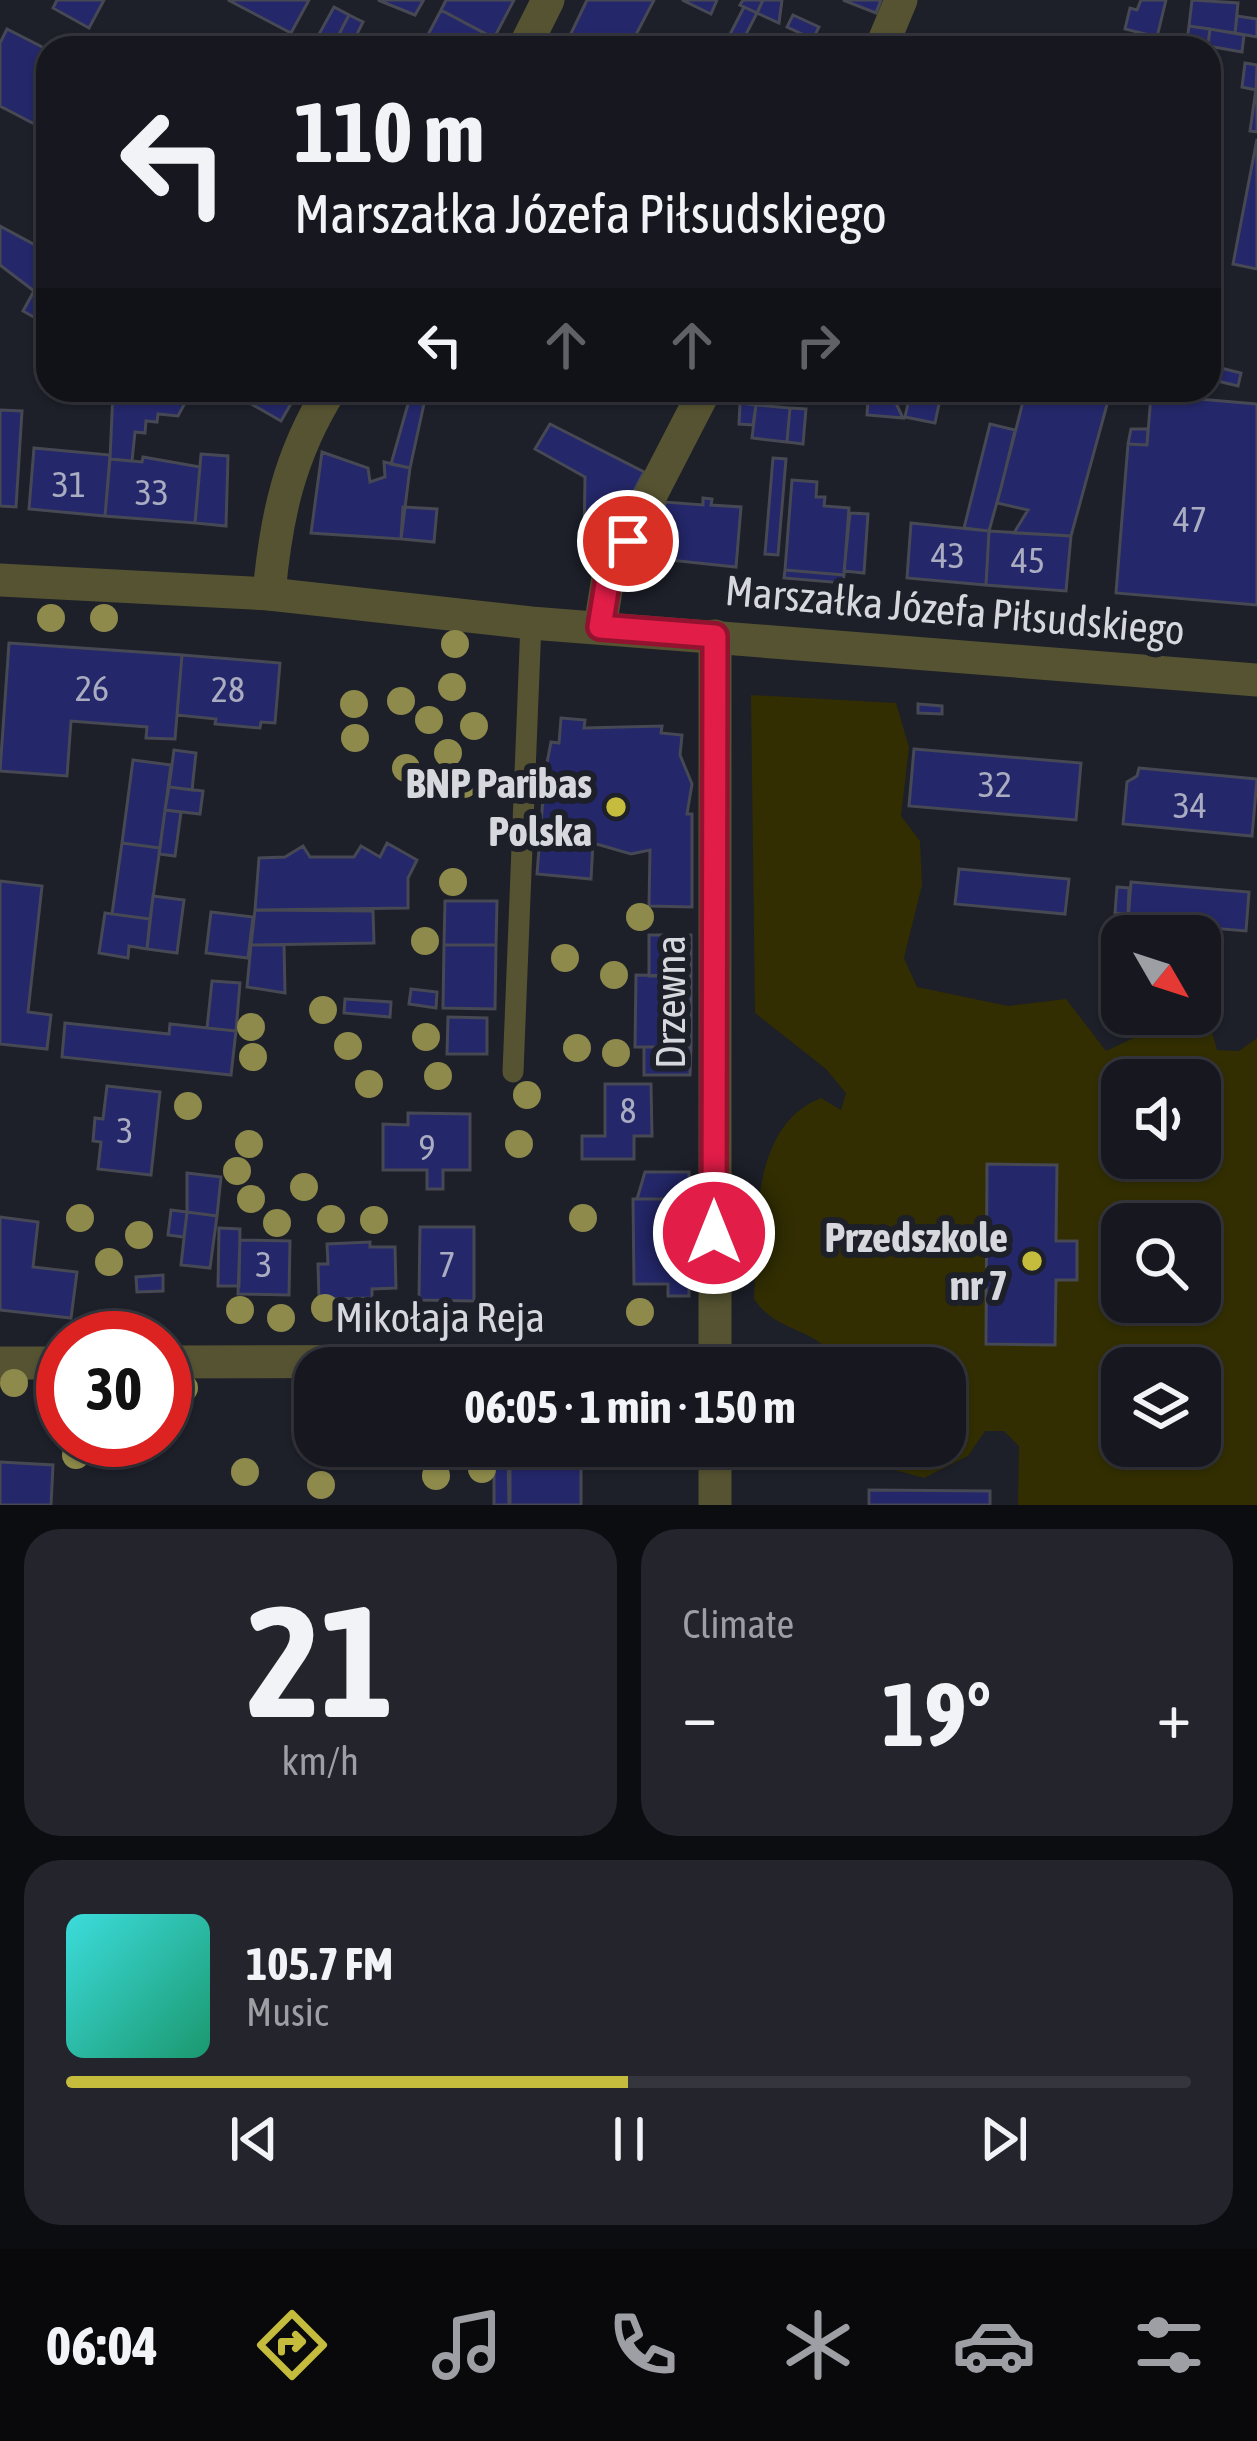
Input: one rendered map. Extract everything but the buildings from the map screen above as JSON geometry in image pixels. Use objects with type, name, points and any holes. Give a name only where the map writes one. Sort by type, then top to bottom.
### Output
[{"type":"street","points":[[530,36],[548,0]]},
{"type":"street","points":[[886,36],[901,0]]},
{"type":"street","points":[[269,594],[278,507],[302,436],[323,402]]},
{"type":"street","points":[[600,627],[608,578],[700,402]]},
{"type":"street","name":"Marszałka Józefa Piłsudskiego","points":[[0,580],[269,594],[531,623],[1257,680]]},
{"type":"street","name":"Drzewna","points":[[715,636],[715,1347]]},
{"type":"street","name":"Mikołaja Reja","points":[[192,1362],[294,1363]]},
{"type":"street","points":[[0,1363],[36,1363]]},
{"type":"street","points":[[715,1467],[715,1505]]},
{"type":"lane","points":[[513,1072],[531,623]]},
{"type":"shaded area","points":[[751,695],[896,703],[909,747],[901,816],[920,841],[922,885],[904,958],[917,987],[1008,1006],[1066,999],[1106,1051],[1140,1035],[1213,1035],[1217,1050],[1239,1051],[1257,1038],[1257,1505],[1018,1505],[1019,1446],[1004,1431],[985,1431],[966,1457],[966,1347],[825,1347],[764,1311],[754,1299],[761,1185],[780,1132],[797,1112],[821,1098],[841,1110],[846,1093],[826,1069],[755,1013]]},
{"type":"shaded area","points":[[884,1467],[946,1467],[924,1478]]},
{"type":"place","name":"BNP Paribas Polska","points":[[616,807]]},
{"type":"place","name":"Przedszkole nr 7","points":[[1032,1261]]},
{"type":"route","points":[[628,541],[608,578],[600,627],[715,636],[714,1233]]}]
